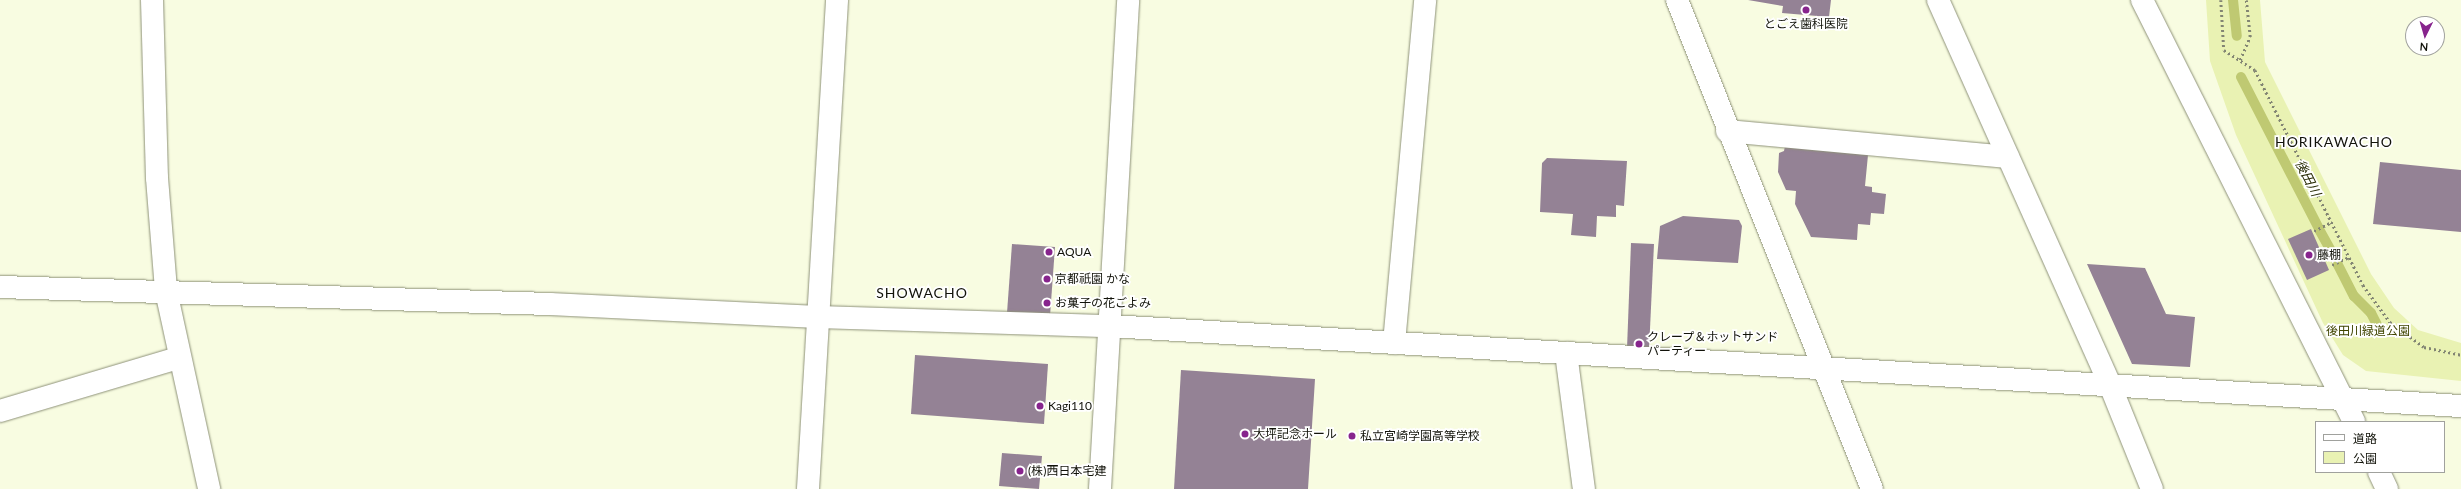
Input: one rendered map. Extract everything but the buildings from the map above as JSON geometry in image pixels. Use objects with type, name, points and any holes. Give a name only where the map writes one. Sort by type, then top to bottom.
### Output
[{"type":"street","points":[[152,0],[157,178],[166,291],[178,358],[209,489]]},
{"type":"street","points":[[808,489],[837,0]]},
{"type":"street","points":[[1100,489],[1128,0]]},
{"type":"street","points":[[1394,343],[1425,0]]},
{"type":"street","points":[[1677,0],[1821,368],[1872,489]]},
{"type":"street","points":[[1938,0],[2110,385],[2152,489]]},
{"type":"street","points":[[2142,0],[2354,421]]},
{"type":"street","points":[[1727,131],[2008,157]]},
{"type":"street","points":[[0,287],[550,304],[818,318],[1110,326],[2461,406]]},
{"type":"street","points":[[1566,353],[1584,489]]},
{"type":"street","points":[[0,411],[178,358]]},
{"type":"street","points":[[2379,473],[2387,489]]},
{"type":"path","points":[[2221,0],[2224,50],[2255,70],[2364,285],[2390,322],[2424,347],[2461,355]]},
{"type":"path","points":[[2240,60],[2250,37],[2246,0]]},
{"type":"path","points":[[2314,231],[2332,222]]},
{"type":"path","points":[[2332,265],[2349,257]]},
{"type":"green space","name":"後田川緑道公園","points":[[2206,0],[2260,0],[2265,62],[2371,274],[2394,308],[2418,330],[2461,343],[2461,381],[2366,371],[2343,355],[2323,323],[2236,135],[2210,61]]},
{"type":"waterway","name":"後田川","points":[[2233,0],[2237,36]]},
{"type":"waterway","name":"後田川","points":[[2241,77],[2318,227]]},
{"type":"waterway","name":"後田川","points":[[2320,231],[2336,260]]},
{"type":"waterway","name":"後田川","points":[[2338,265],[2354,296],[2371,313],[2380,331]]},
{"type":"place","name":"とごえ歯科医院","points":[[1806,10]]},
{"type":"place","name":"AQUA","points":[[1049,252]]},
{"type":"place","name":"藤棚","points":[[2309,255]]},
{"type":"place","name":"京都祇園 かな","points":[[1047,279]]},
{"type":"place","name":"お菓子の花ごよみ","points":[[1047,303]]},
{"type":"place","name":"クレープ＆ホットサンド パーティー","points":[[1639,344]]},
{"type":"place","name":"Kagi110","points":[[1040,406]]},
{"type":"place","name":"大坪記念ホール","points":[[1245,434]]},
{"type":"place","name":"私立宮崎学園高等学校","points":[[1352,436]]},
{"type":"place","name":"(株)西日本宅建","points":[[1020,471]]},
{"type":"district","name":"HORIKAWACHO","points":[[2334,142]]},
{"type":"district","name":"SHOWACHO","points":[[922,293]]}]
